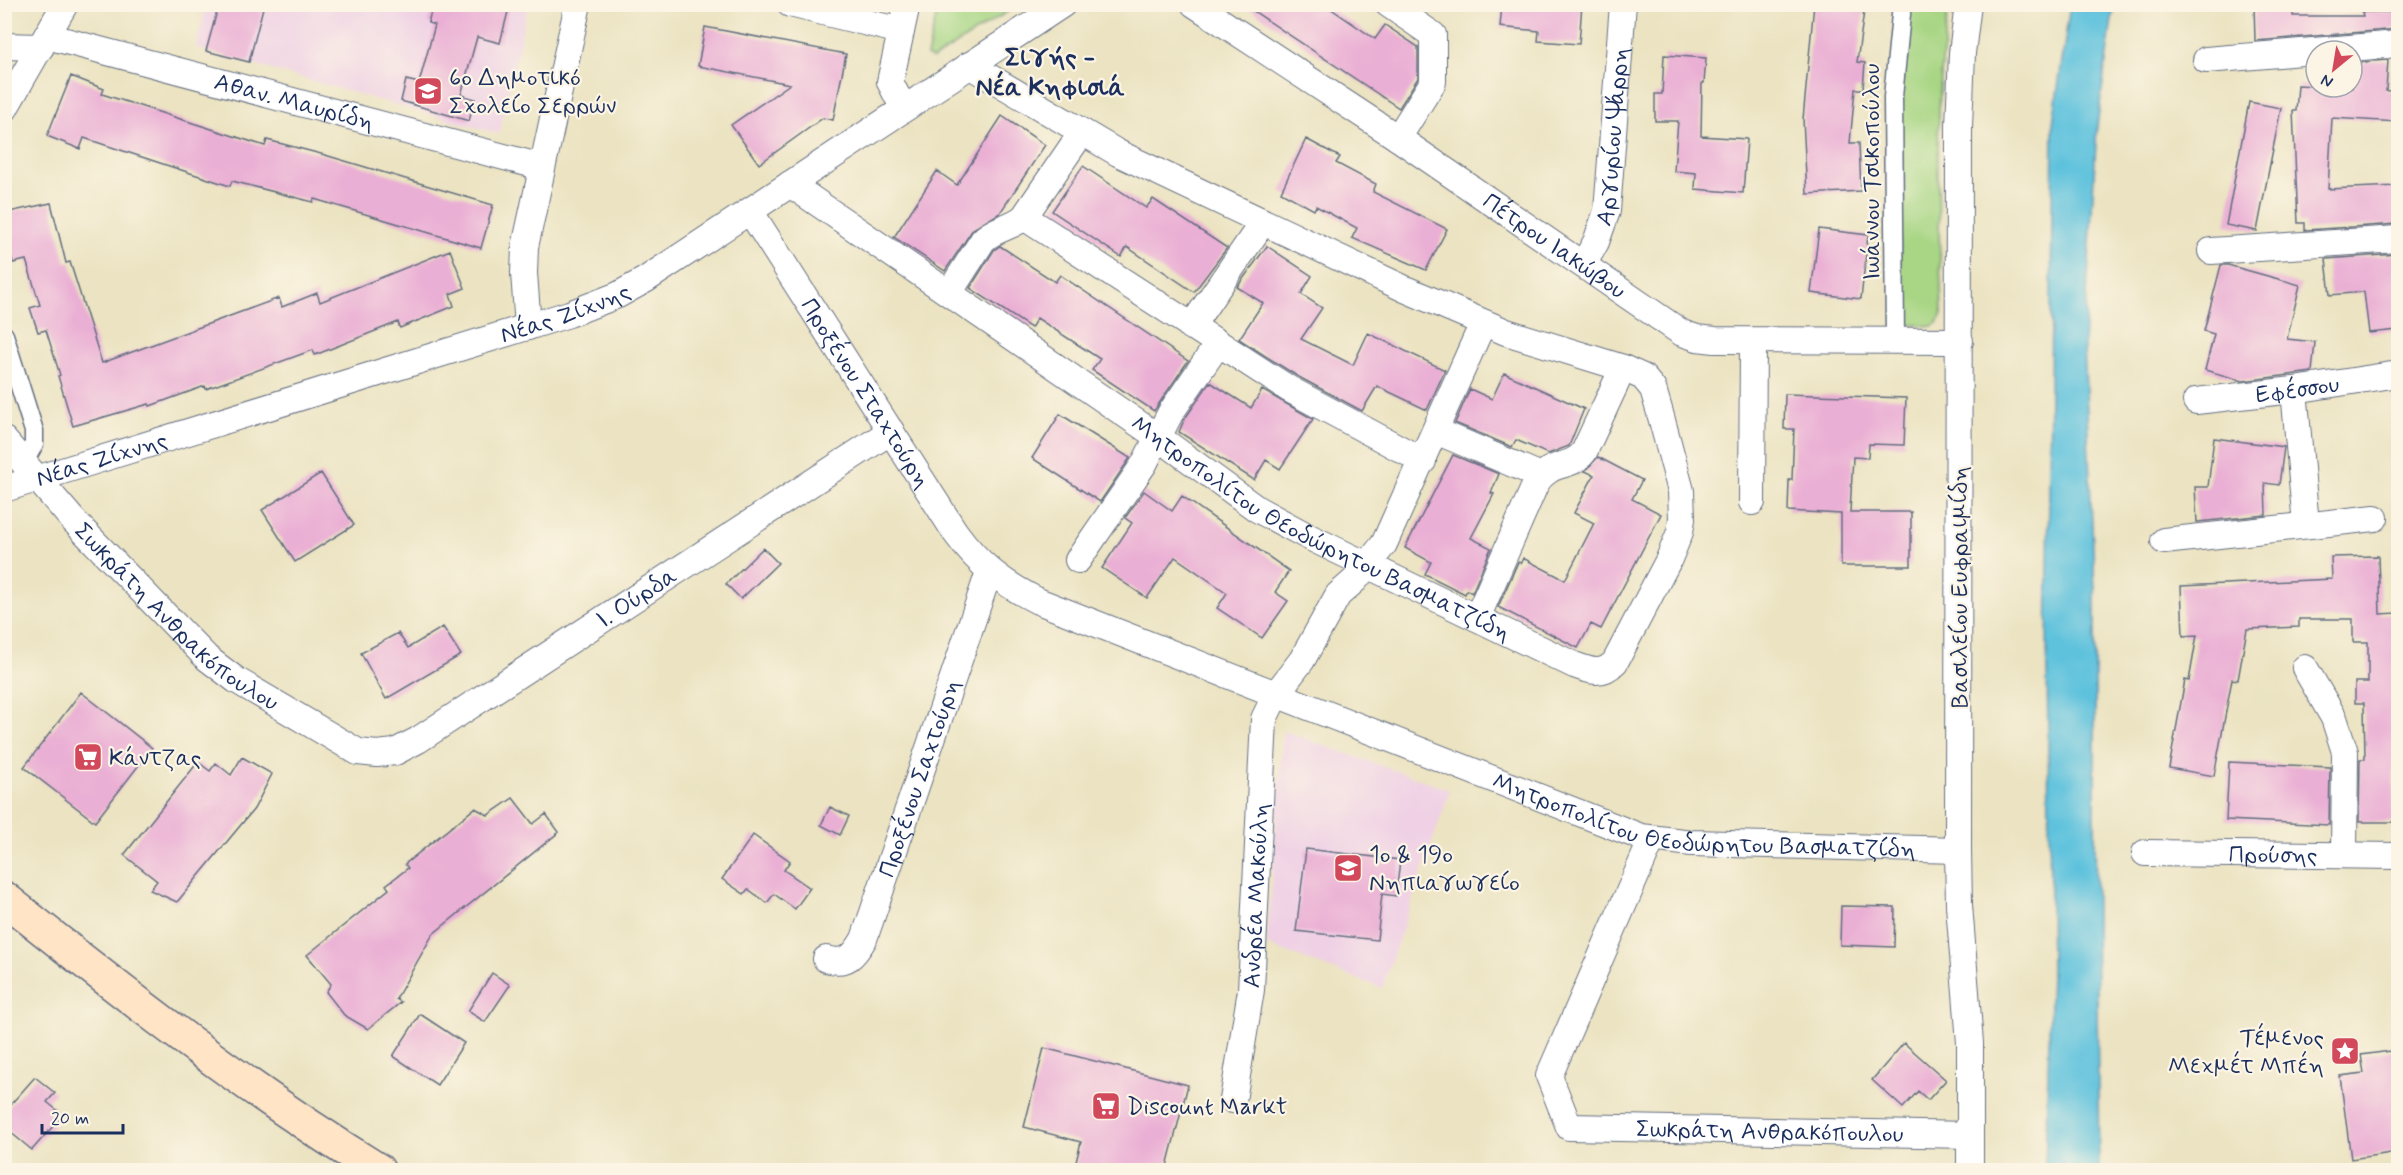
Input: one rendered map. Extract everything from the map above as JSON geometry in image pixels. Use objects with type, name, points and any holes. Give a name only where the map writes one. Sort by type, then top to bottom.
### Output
[{"type":"main road","points":[[4,898],[173,1032],[361,1166]]},
{"type":"street","points":[[4,110],[65,4]]},
{"type":"street","points":[[528,327],[524,258],[527,234],[578,4]]},
{"type":"street","points":[[790,4],[901,31]]},
{"type":"street","points":[[907,4],[890,82],[897,96],[907,107]]},
{"type":"street","name":"Νέας Ζίχνης","points":[[4,489],[31,471],[528,327],[618,295],[645,280],[1063,4]]},
{"type":"street","name":"Πέτρου Ιακώβου","points":[[1194,4],[1584,263],[1682,333],[1706,339],[1753,341],[1960,341]]},
{"type":"street","points":[[1388,4],[1433,35],[1433,82],[1398,138]]},
{"type":"street","name":"Αργυρίου Ψάρρη","points":[[1584,263],[1599,235],[1607,211],[1623,4]]},
{"type":"street","name":"Ιωάννου Τσικοπούλου","points":[[1895,340],[1893,97],[1902,4]]},
{"type":"street","name":"Βασιλείου Ευφραιμίδη","points":[[1968,4],[1962,52],[1960,98],[1958,850],[1959,905],[1968,1010],[1970,1170]]},
{"type":"street","name":"Αθαν. Μαυρίδη","points":[[4,46],[44,41],[542,167]]},
{"type":"street","points":[[2206,60],[2398,44]]},
{"type":"street","points":[[969,65],[1127,157],[1395,285],[1484,323],[1623,368],[1584,452],[1577,459],[1550,468],[1541,476],[1530,495],[1477,618]]},
{"type":"street","points":[[949,293],[983,240],[993,232],[1013,225],[1024,217],[1082,132]]},
{"type":"street","name":"Μητροπολίτου Θεοδώρητου Βασματζίδη","points":[[790,184],[1158,437],[1257,509],[1307,537],[1583,669],[1602,672],[1615,662],[1669,559],[1680,532],[1682,519],[1681,491],[1660,413],[1649,383],[1638,374],[1623,368]]},
{"type":"street","name":"Προξένου Σταχτούρη","points":[[750,211],[955,532],[989,572]]},
{"type":"street","points":[[1024,217],[1191,327],[1317,405],[1423,461]]},
{"type":"street","points":[[1191,327],[1263,222]]},
{"type":"street","points":[[2211,251],[2398,239]]},
{"type":"street","name":"Ανδρέα Μακούλη","points":[[1233,1100],[1251,990],[1264,719],[1276,694],[1302,660],[1338,595],[1368,565],[1384,544],[1484,323]]},
{"type":"street","points":[[4,335],[34,431],[31,471]]},
{"type":"street","points":[[1752,502],[1753,341]]},
{"type":"street","points":[[1078,560],[1144,464],[1171,412],[1218,344]]},
{"type":"street","name":"Εφέσσου","points":[[2196,401],[2294,390],[2398,374]]},
{"type":"street","points":[[2294,390],[2306,525]]},
{"type":"street","name":"Ι. Ούρδα","points":[[377,754],[395,752],[418,740],[891,431]]},
{"type":"street","points":[[1436,431],[1541,476]]},
{"type":"street","name":"Σωκράτη Ανθρακόπουλου","points":[[4,440],[73,520],[207,658],[236,680],[340,742],[358,752],[377,754]]},
{"type":"street","points":[[2164,541],[2375,518]]},
{"type":"street","name":"Μητροπολίτου Θεοδώρητου Βασματζίδη","points":[[989,572],[1038,601],[1605,824],[1652,840],[1958,850]]},
{"type":"street","name":"Προξένου Σαχτούρη","points":[[826,959],[836,962],[852,956],[864,939],[989,572]]},
{"type":"street","points":[[2305,668],[2334,718],[2345,752],[2344,855]]},
{"type":"street","name":"Σωκράτη Ανθρακόπουλου","points":[[1652,840],[1549,1076],[1569,1127],[1970,1135]]},
{"type":"street","name":"Προύσης","points":[[2145,853],[2398,856]]},
{"type":"shaded area","name":"6ο Δημοτικό Σχολείο Σερρών","points":[[206,5],[528,5],[499,134],[196,48]]},
{"type":"shaded area","name":"1ο & 19ο Νηπιαγωγείο","points":[[1283,731],[1450,790],[1382,988],[1267,945]]},
{"type":"green space","points":[[939,4],[1018,5],[933,59],[927,56]]},
{"type":"green space","points":[[1909,5],[1949,5],[1941,81],[1938,159],[1942,313],[1938,323],[1933,326],[1900,324],[1900,99]]},
{"type":"water","points":[[2070,5],[2114,5],[2097,126],[2084,346],[2095,591],[2099,1170],[2045,1170],[2051,971],[2047,665],[2053,123]]},
{"type":"building","points":[[219,4],[264,4],[249,62],[206,51]]},
{"type":"building","points":[[433,4],[510,4],[500,43],[477,37],[461,95],[475,99],[469,121],[401,101],[406,80],[419,83],[435,25],[428,23]]},
{"type":"building","points":[[1243,4],[1324,4],[1375,39],[1385,25],[1418,47],[1418,78],[1399,108]]},
{"type":"building","points":[[1502,4],[1582,4],[1579,44],[1538,41],[1539,31],[1500,27]]},
{"type":"building","points":[[1814,4],[1865,4],[1857,62],[1865,63],[1863,89],[1855,89],[1850,143],[1859,143],[1861,191],[1807,194],[1803,119]]},
{"type":"building","points":[[2254,4],[2293,4],[2293,16],[2363,16],[2362,12],[2398,12],[2398,29],[2255,41]]},
{"type":"building","points":[[705,27],[846,54],[833,120],[823,118],[759,164],[731,125],[790,84],[698,66]]},
{"type":"building","points":[[1664,55],[1706,58],[1704,83],[1702,83],[1701,136],[1747,139],[1743,193],[1695,189],[1696,173],[1674,171],[1678,121],[1655,121],[1655,94],[1662,94]]},
{"type":"building","points":[[2388,60],[2386,91],[2398,90],[2398,122],[2332,118],[2328,189],[2398,186],[2398,224],[2305,230],[2305,223],[2298,223],[2293,111],[2296,111],[2298,85],[2304,85],[2304,99],[2364,99],[2364,62]]},
{"type":"building","points":[[71,76],[104,89],[102,94],[265,146],[267,140],[325,155],[493,205],[481,248],[314,199],[313,202],[232,181],[230,186],[84,138],[80,149],[47,136]]},
{"type":"building","points":[[2249,102],[2281,108],[2257,231],[2226,225]]},
{"type":"building","points":[[1002,116],[1045,145],[1000,213],[973,229],[945,271],[894,237],[937,171],[957,185]]},
{"type":"building","points":[[1306,139],[1340,157],[1336,163],[1376,184],[1373,192],[1447,229],[1426,270],[1352,238],[1357,228],[1316,206],[1314,210],[1281,192]]},
{"type":"building","points":[[1083,166],[1146,208],[1153,199],[1227,248],[1194,292],[1127,247],[1121,257],[1052,211]]},
{"type":"building","points":[[51,203],[66,263],[70,262],[102,363],[279,298],[282,307],[317,293],[320,302],[450,250],[465,288],[450,294],[454,306],[400,328],[398,322],[315,355],[313,350],[206,389],[205,386],[150,406],[149,404],[73,426],[46,330],[38,332],[30,308],[40,305],[26,260],[13,263],[4,226],[4,213]]},
{"type":"building","points":[[1819,229],[1868,235],[1861,299],[1811,293]]},
{"type":"building","points":[[1000,246],[1055,282],[1060,275],[1188,361],[1154,411],[1092,370],[1100,359],[1037,318],[1031,328],[970,288],[994,250]]},
{"type":"building","points":[[1267,246],[1312,276],[1301,294],[1322,308],[1301,339],[1353,365],[1368,333],[1445,370],[1427,410],[1377,386],[1362,411],[1297,376],[1239,339],[1263,303],[1237,287]]},
{"type":"building","points":[[2398,254],[2398,330],[2369,333],[2364,292],[2330,295],[2326,259]]},
{"type":"building","points":[[2221,265],[2300,285],[2287,339],[2315,342],[2312,372],[2243,381],[2205,370],[2214,334],[2204,331]]},
{"type":"building","points":[[1504,373],[1584,409],[1569,446],[1548,454],[1516,440],[1512,447],[1455,423],[1470,389],[1492,399]]},
{"type":"building","points":[[1210,382],[1251,408],[1262,390],[1313,419],[1280,469],[1266,460],[1254,480],[1179,432],[1184,420]]},
{"type":"building","points":[[1785,394],[1906,398],[1904,445],[1869,444],[1868,458],[1853,457],[1850,512],[1911,512],[1911,566],[1841,566],[1841,514],[1788,511],[1794,429],[1784,429]]},
{"type":"building","points":[[1060,414],[1130,458],[1100,502],[1032,458]]},
{"type":"building","points":[[2214,438],[2284,447],[2279,485],[2265,483],[2266,515],[2197,522],[2195,487],[2208,487]]},
{"type":"building","points":[[1453,455],[1499,474],[1491,493],[1494,494],[1471,538],[1491,548],[1472,593],[1467,590],[1465,594],[1425,574],[1431,562],[1405,548]]},
{"type":"building","points":[[1598,457],[1642,480],[1632,499],[1661,514],[1601,629],[1591,624],[1578,648],[1498,607],[1518,562],[1521,563],[1523,558],[1565,580],[1594,523],[1574,513],[1594,475],[1585,471]]},
{"type":"building","points":[[321,473],[354,525],[295,562],[262,510]]},
{"type":"building","points":[[1144,491],[1172,511],[1182,496],[1289,571],[1275,592],[1288,601],[1262,638],[1217,608],[1227,593],[1175,557],[1147,598],[1102,568],[1132,523],[1125,518]]},
{"type":"building","points":[[763,548],[778,563],[741,599],[726,584]]},
{"type":"building","points":[[2378,556],[2380,614],[2398,613],[2398,734],[2394,734],[2394,822],[2359,822],[2360,759],[2365,759],[2364,703],[2355,703],[2355,682],[2368,682],[2368,642],[2353,642],[2353,619],[2299,619],[2299,627],[2247,629],[2238,680],[2232,679],[2214,776],[2169,768],[2185,680],[2189,681],[2197,635],[2183,636],[2181,586],[2332,579],[2331,557]]},
{"type":"building","points":[[443,627],[461,655],[386,699],[361,653],[398,633],[408,648]]},
{"type":"building","name":"Κάντζας","points":[[81,692],[152,748],[95,822],[24,767]]},
{"type":"building","points":[[242,757],[272,774],[254,809],[177,902],[150,890],[157,881],[124,855],[198,762],[210,771],[216,763],[231,775]]},
{"type":"building","points":[[2229,762],[2330,767],[2329,825],[2226,820]]},
{"type":"building","points":[[513,798],[533,824],[546,814],[559,832],[433,934],[396,999],[401,1002],[368,1029],[344,1015],[326,992],[331,984],[307,955],[389,889],[386,885],[408,868],[405,864],[475,808],[488,815]]},
{"type":"building","points":[[830,807],[849,816],[840,835],[821,825]]},
{"type":"building","points":[[753,835],[790,861],[784,870],[810,888],[795,909],[774,894],[767,903],[748,889],[744,894],[722,879]]},
{"type":"building","points":[[1306,849],[1400,860],[1396,896],[1382,894],[1377,940],[1296,931]]},
{"type":"building","points":[[1841,906],[1895,907],[1894,947],[1840,945]]},
{"type":"building","points":[[492,973],[510,985],[485,1022],[468,1011]]},
{"type":"building","points":[[420,1014],[464,1043],[437,1085],[393,1056]]},
{"type":"building","points":[[1904,1043],[1946,1080],[1928,1100],[1918,1091],[1903,1108],[1872,1080]]},
{"type":"building","name":"Discount Markt","points":[[1044,1048],[1188,1085],[1166,1170],[1074,1170],[1081,1142],[1024,1127]]},
{"type":"building","points":[[2398,1050],[2398,1152],[2351,1159],[2340,1076],[2364,1073],[2361,1055]]},
{"type":"building","points":[[35,1077],[55,1093],[47,1102],[63,1115],[32,1150],[4,1127],[4,1112]]},
{"type":"place","name":"6ο Δημοτικό Σχολείο Σερρών","points":[[428,91]]},
{"type":"place","name":"Κάντζας","points":[[88,757]]},
{"type":"place","name":"1ο & 19ο Νηπιαγωγείο","points":[[1348,868]]},
{"type":"place","name":"Τέμενος Μεχμέτ Μπέη","points":[[2345,1051]]},
{"type":"place","name":"Discount Markt","points":[[1106,1106]]},
{"type":"district","name":"Σιγής - Νέα Κηφισιά","points":[[1050,70]]}]
